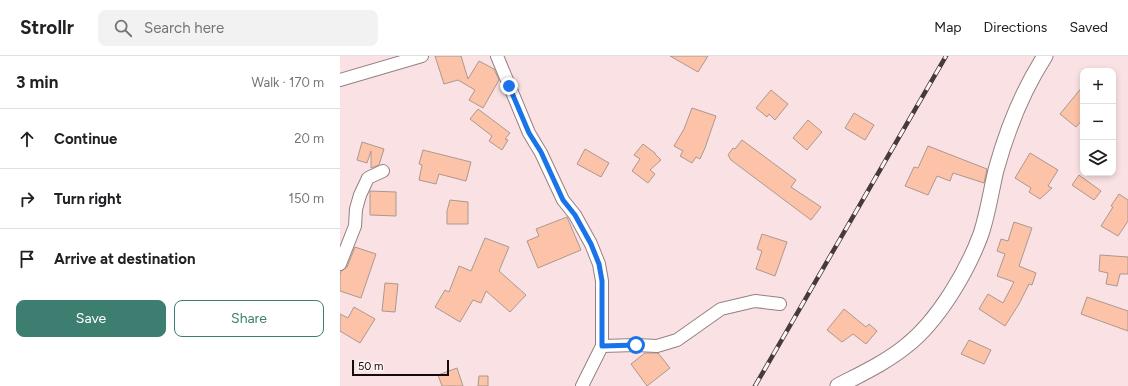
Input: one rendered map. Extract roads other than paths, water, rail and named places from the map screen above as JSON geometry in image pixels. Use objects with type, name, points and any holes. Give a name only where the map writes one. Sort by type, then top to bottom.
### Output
[{"type":"street","points":[[340,80],[422,56]]},
{"type":"street","points":[[497,56],[529,133],[541,152],[563,200],[575,215],[591,244],[599,264],[602,281],[602,346],[582,386]]},
{"type":"street","points":[[838,386],[884,362],[906,346],[936,315],[961,277],[981,234],[1003,146],[1024,95],[1046,56]]},
{"type":"street","points":[[340,264],[355,226],[356,209],[360,195],[368,178],[384,172]]},
{"type":"street","points":[[602,346],[657,346],[677,340],[721,309],[755,302],[780,304]]},
{"type":"railway","points":[[755,386],[946,56]]}]
